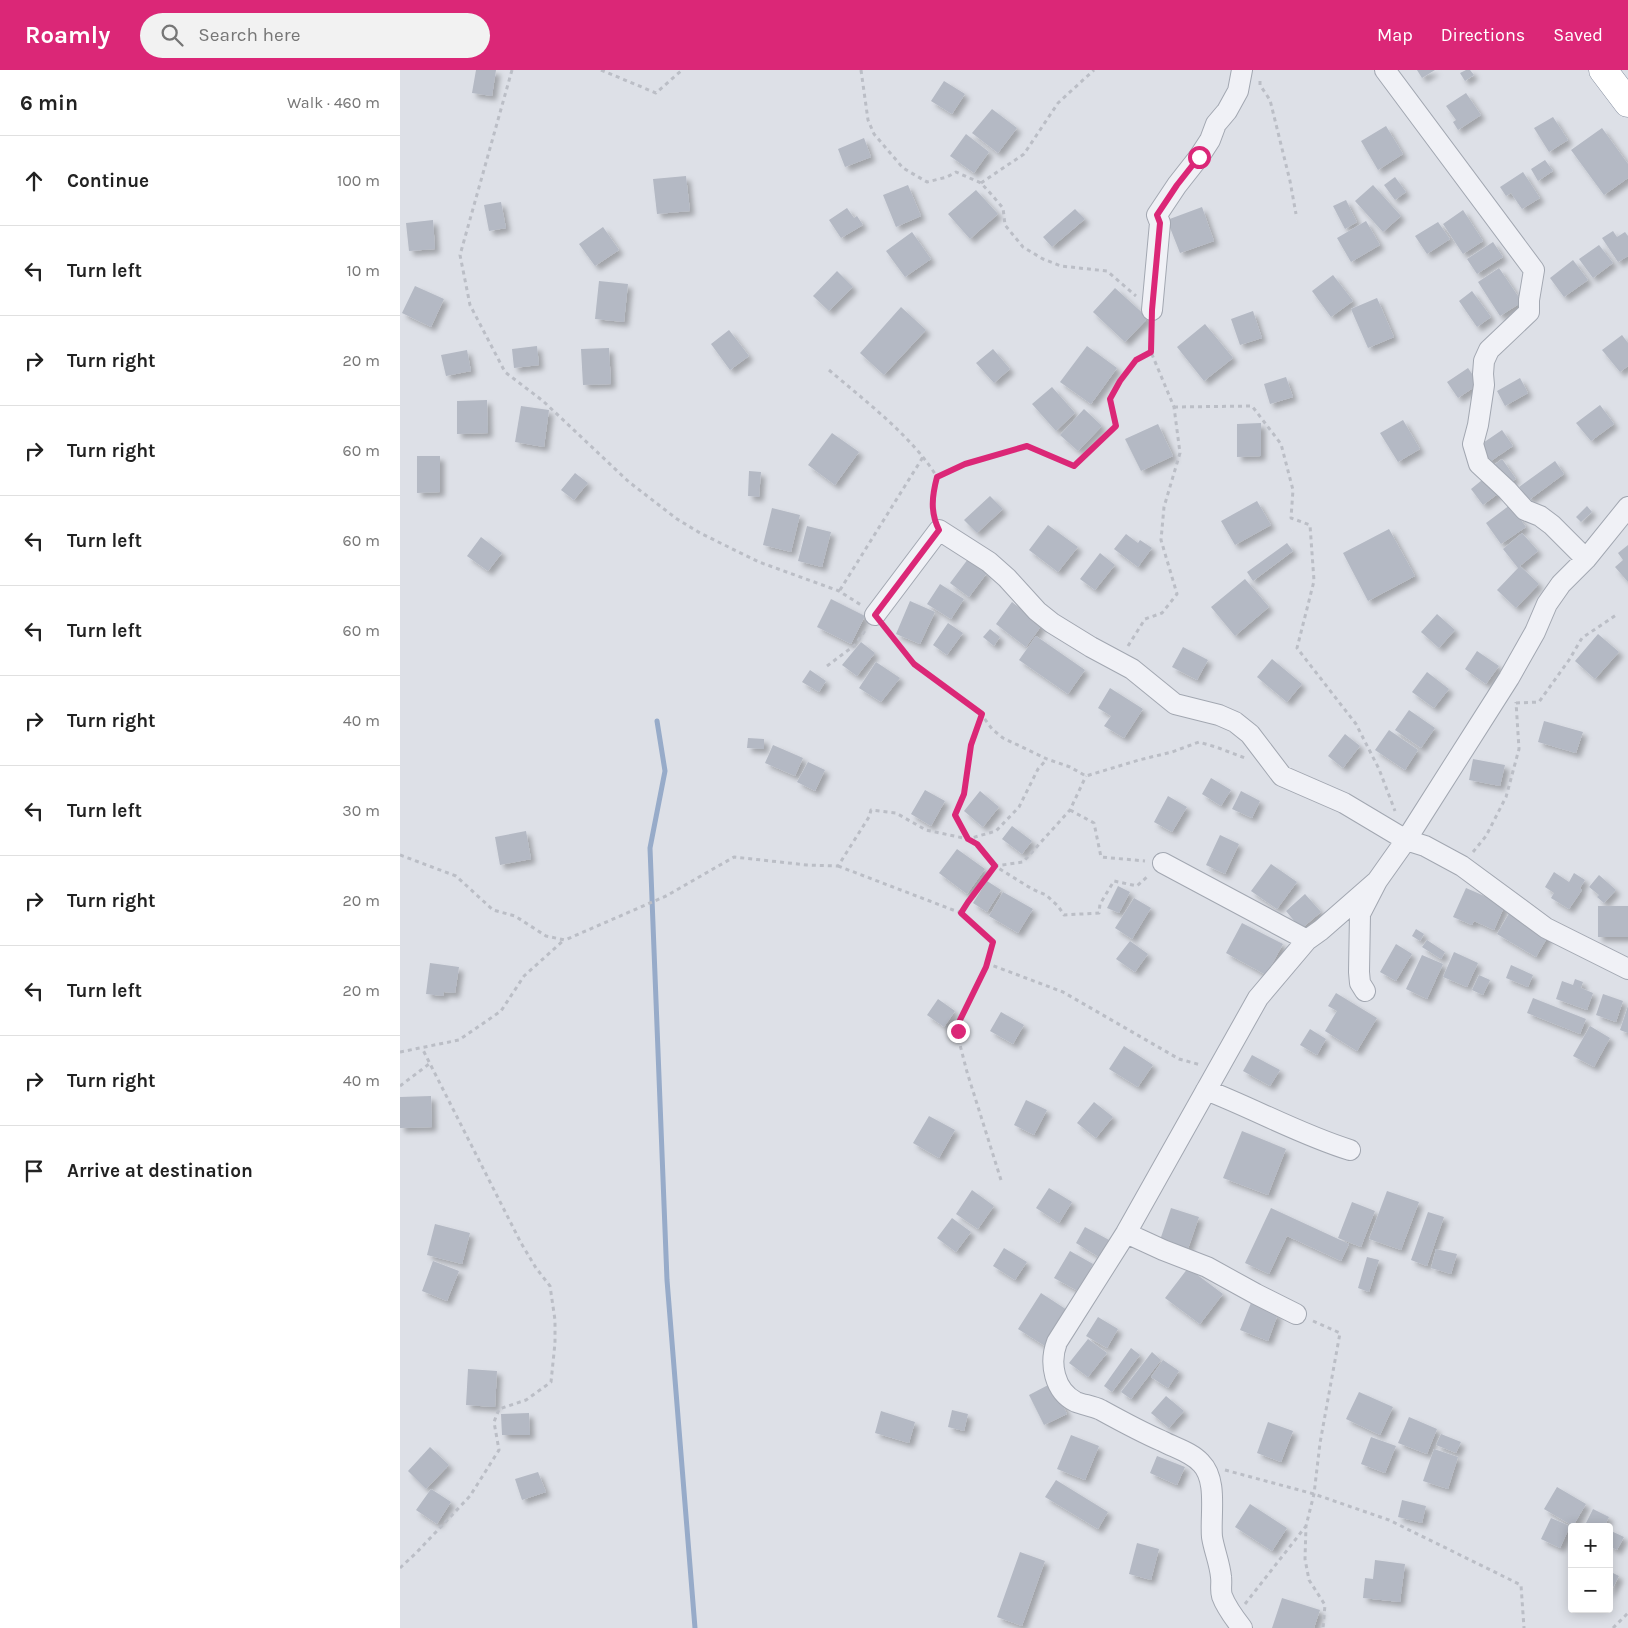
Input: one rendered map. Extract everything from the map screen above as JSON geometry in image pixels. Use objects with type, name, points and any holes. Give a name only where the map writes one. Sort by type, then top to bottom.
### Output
[{"type":"highway","points":[[1603,70],[1628,103]]},
{"type":"street","points":[[1385,70],[1534,270],[1529,300],[1530,312],[1489,350],[1484,361],[1484,385],[1473,444],[1479,464],[1525,510],[1540,516],[1552,525],[1586,559]]},
{"type":"street","points":[[1152,310],[1160,223],[1157,215],[1199,157],[1210,140],[1216,124],[1227,111],[1250,74]]},
{"type":"street","points":[[1365,991],[1360,983],[1358,972],[1360,914],[1377,881],[1406,840],[1509,678],[1535,632],[1547,604],[1561,584],[1586,559],[1628,507]]},
{"type":"street","points":[[875,615],[939,530],[989,562],[1007,578],[1037,611],[1052,623],[1142,676],[1175,704],[1219,715],[1235,722],[1250,734],[1282,776],[1344,803],[1406,840],[1425,846],[1462,866],[1546,928],[1628,969]]},
{"type":"street","points":[[1163,863],[1307,940]]},
{"type":"street","points":[[1238,1623],[1221,1595],[1221,1577],[1212,1536],[1212,1493],[1208,1476],[1202,1464],[1190,1454],[1098,1409],[1076,1401],[1066,1394],[1054,1373],[1053,1353],[1057,1342],[1126,1233],[1220,1062],[1258,998],[1307,940],[1377,881]]},
{"type":"street","points":[[1206,1090],[1235,1101],[1320,1140],[1350,1150]]},
{"type":"street","points":[[1126,1233],[1207,1267],[1296,1314]]},
{"type":"path","points":[[512,70],[460,255],[470,305],[505,372],[543,401],[629,482],[677,519],[700,534],[759,562],[839,591],[875,615],[914,664],[982,714],[992,729],[1003,738],[1047,759],[1070,767],[1086,776],[1172,752],[1199,742],[1216,746],[1248,759]]},
{"type":"path","points":[[601,70],[656,93],[682,70]]},
{"type":"path","points":[[861,70],[868,120],[874,134],[903,168],[926,182],[948,177],[956,172],[981,183],[1002,208],[1005,225],[1023,247],[1043,259],[1061,266],[1107,271],[1152,310],[1151,352],[1174,407],[1180,453],[1164,507],[1161,540],[1177,594],[1162,613],[1145,620],[1118,661]]},
{"type":"path","points":[[981,183],[1024,154],[1058,103],[1094,70]]},
{"type":"path","points":[[1250,74],[1270,100],[1296,214]]},
{"type":"path","points":[[937,477],[965,464],[1027,446],[1074,466],[1116,426],[1110,399],[1120,381],[1136,360],[1151,352]]},
{"type":"path","points":[[828,370],[892,424],[922,457],[937,477]]},
{"type":"path","points":[[1174,407],[1252,406],[1281,444],[1293,490],[1291,518],[1310,525],[1314,581],[1297,648],[1356,724],[1379,769],[1406,840]]},
{"type":"path","points":[[839,591],[922,457]]},
{"type":"path","points":[[937,477],[932,496],[932,509],[934,520],[939,530]]},
{"type":"path","points":[[827,666],[855,645],[875,615]]},
{"type":"path","points":[[1462,866],[1486,836],[1506,797],[1519,749],[1516,703],[1539,702],[1570,660],[1582,638],[1616,615]]},
{"type":"path","points":[[968,839],[955,815],[964,794],[971,745],[982,714]]},
{"type":"path","points":[[968,839],[996,831],[1019,807],[1038,769],[1047,759]]},
{"type":"path","points":[[961,913],[995,866],[1023,862],[1070,810],[1086,776]]},
{"type":"path","points":[[838,866],[869,817],[871,810],[896,812],[926,830],[968,839],[977,844],[995,866],[1032,889],[1046,895],[1058,906],[1064,915],[1099,913],[1100,904],[1114,881],[1137,886],[1163,863]]},
{"type":"path","points":[[1070,810],[1094,823],[1101,857],[1163,863]]},
{"type":"path","points":[[400,855],[456,876],[493,910],[515,916],[546,936],[565,940]]},
{"type":"path","points":[[400,1052],[459,1040],[501,1012],[524,976],[565,940],[666,896],[734,857],[807,865],[838,866],[961,913],[993,942],[960,1020],[958,1041],[1001,1180]]},
{"type":"path","points":[[986,962],[1063,992],[1179,1059],[1206,1066],[1220,1062]]},
{"type":"path","points":[[400,1568],[470,1496],[499,1450],[494,1422],[499,1409],[526,1400],[551,1382],[555,1320],[550,1286],[521,1244],[422,1048]]},
{"type":"path","points":[[400,1086],[430,1063]]},
{"type":"path","points":[[1296,1314],[1340,1333],[1320,1443],[1314,1494],[1306,1526],[1306,1566],[1309,1580],[1325,1605],[1323,1628]]},
{"type":"path","points":[[1202,1464],[1314,1494],[1389,1520],[1521,1585],[1524,1628]]},
{"type":"path","points":[[1238,1623],[1306,1526]]},
{"type":"path","points":[[1613,1628],[1628,1613]]},
{"type":"building","points":[[476,70],[496,70],[492,96],[472,93]]},
{"type":"building","points":[[1417,70],[1435,70],[1422,78]]},
{"type":"building","points":[[1470,70],[1474,75],[1465,81],[1460,73]]},
{"type":"building","points":[[944,81],[965,94],[952,114],[931,101]]},
{"type":"building","points":[[1466,93],[1481,115],[1458,130],[1453,122],[1456,120],[1446,106]]},
{"type":"building","points":[[992,109],[1017,128],[998,153],[972,133]]},
{"type":"building","points":[[1553,117],[1568,140],[1549,152],[1534,128]]},
{"type":"building","points":[[1386,126],[1403,154],[1378,170],[1361,141]]},
{"type":"building","points":[[1602,128],[1628,164],[1628,178],[1604,195],[1571,150]]},
{"type":"building","points":[[966,134],[989,152],[974,173],[950,156]]},
{"type":"building","points":[[864,138],[871,157],[845,167],[838,149]]},
{"type":"building","points":[[1545,160],[1553,171],[1538,181],[1531,169]]},
{"type":"building","points":[[1523,172],[1540,198],[1522,209],[1511,193],[1506,196],[1500,187]]},
{"type":"building","points":[[686,176],[690,211],[657,214],[653,179]]},
{"type":"building","points":[[1395,177],[1406,192],[1395,200],[1384,185]]},
{"type":"building","points":[[908,185],[921,216],[896,227],[883,195]]},
{"type":"building","points":[[1373,185],[1401,216],[1383,232],[1355,201]]},
{"type":"building","points":[[976,190],[998,214],[970,239],[948,214]]},
{"type":"building","points":[[1346,200],[1357,222],[1345,229],[1333,206]]},
{"type":"building","points":[[501,202],[506,228],[489,231],[484,205]]},
{"type":"building","points":[[1202,207],[1214,241],[1180,253],[1167,220]]},
{"type":"building","points":[[847,208],[854,218],[857,216],[863,225],[841,238],[829,220]]},
{"type":"building","points":[[1075,209],[1085,219],[1052,247],[1043,237]]},
{"type":"building","points":[[1463,210],[1483,241],[1463,254],[1443,224]]},
{"type":"building","points":[[433,220],[435,249],[409,251],[406,223]]},
{"type":"building","points":[[1366,221],[1380,245],[1351,262],[1337,238]]},
{"type":"building","points":[[1438,222],[1450,239],[1427,254],[1415,236]]},
{"type":"building","points":[[603,227],[619,250],[595,266],[579,244]]},
{"type":"building","points":[[1613,231],[1617,237],[1625,232],[1628,236],[1628,256],[1618,262],[1602,238]]},
{"type":"building","points":[[912,232],[931,259],[905,277],[886,251]]},
{"type":"building","points":[[1493,242],[1503,257],[1477,274],[1467,259]]},
{"type":"building","points":[[1599,245],[1613,263],[1593,278],[1579,259]]},
{"type":"building","points":[[1573,260],[1588,280],[1564,297],[1550,278]]},
{"type":"building","points":[[1499,268],[1522,302],[1500,316],[1478,282]]},
{"type":"building","points":[[837,271],[853,287],[829,311],[813,296]]},
{"type":"building","points":[[1333,275],[1353,301],[1331,317],[1312,291]]},
{"type":"building","points":[[599,281],[628,284],[624,322],[595,319]]},
{"type":"building","points":[[415,286],[444,299],[431,327],[402,313]]},
{"type":"building","points":[[1115,288],[1148,318],[1125,342],[1093,312]]},
{"type":"building","points":[[1472,291],[1491,317],[1477,327],[1459,301]]},
{"type":"building","points":[[1377,298],[1394,337],[1368,348],[1351,309]]},
{"type":"building","points":[[901,307],[926,330],[884,375],[860,353]]},
{"type":"building","points":[[1253,311],[1262,338],[1240,345],[1231,319]]},
{"type":"building","points":[[1205,324],[1233,358],[1204,381],[1177,347]]},
{"type":"building","points":[[729,330],[749,356],[730,370],[711,344]]},
{"type":"building","points":[[1622,335],[1628,343],[1628,366],[1620,372],[1602,350]]},
{"type":"building","points":[[537,346],[539,365],[514,368],[512,349]]},
{"type":"building","points":[[1087,346],[1117,368],[1091,404],[1060,382]]},
{"type":"building","points":[[609,348],[611,384],[583,385],[581,349]]},
{"type":"building","points":[[993,349],[1010,369],[994,383],[976,363]]},
{"type":"building","points":[[467,350],[471,371],[446,376],[441,355]]},
{"type":"building","points":[[1468,368],[1479,384],[1458,398],[1447,382]]},
{"type":"building","points":[[1286,377],[1293,397],[1270,404],[1264,384]]},
{"type":"building","points":[[1520,378],[1528,393],[1505,406],[1497,391]]},
{"type":"building","points":[[1052,387],[1075,413],[1056,431],[1032,404]]},
{"type":"building","points":[[487,400],[488,433],[457,434],[457,401]]},
{"type":"building","points":[[1600,405],[1614,424],[1591,441],[1576,423]]},
{"type":"building","points":[[521,406],[549,410],[544,447],[515,442]]},
{"type":"building","points":[[1084,409],[1102,426],[1078,451],[1060,435]]},
{"type":"building","points":[[1403,420],[1420,449],[1398,462],[1380,433]]},
{"type":"building","points":[[1261,423],[1261,456],[1237,457],[1237,424]]},
{"type":"building","points":[[1158,424],[1173,456],[1141,471],[1125,439]]},
{"type":"building","points":[[1502,430],[1513,446],[1488,463],[1477,447]]},
{"type":"building","points":[[832,433],[859,452],[835,485],[808,465]]},
{"type":"building","points":[[417,456],[440,456],[440,492],[417,493]]},
{"type":"building","points":[[1502,459],[1516,479],[1507,484],[1494,465]]},
{"type":"building","points":[[1555,461],[1564,474],[1529,500],[1519,487]]},
{"type":"building","points":[[749,471],[761,472],[759,497],[748,496]]},
{"type":"building","points":[[575,473],[588,483],[574,500],[561,490]]},
{"type":"building","points":[[1487,476],[1499,493],[1483,505],[1471,489]]},
{"type":"building","points":[[990,496],[1003,509],[977,533],[964,520]]},
{"type":"building","points":[[1257,501],[1271,525],[1235,545],[1221,521]]},
{"type":"building","points":[[1510,505],[1526,527],[1501,544],[1486,523]]},
{"type":"building","points":[[1587,506],[1592,512],[1581,522],[1576,517]]},
{"type":"building","points":[[772,508],[800,515],[791,552],[763,545]]},
{"type":"building","points":[[1048,525],[1078,547],[1058,572],[1029,550]]},
{"type":"building","points":[[807,526],[831,532],[822,567],[798,561]]},
{"type":"building","points":[[1389,529],[1415,576],[1368,601],[1343,553]]},
{"type":"building","points":[[1522,533],[1538,551],[1520,566],[1539,584],[1516,608],[1497,590],[1518,568],[1503,549]]},
{"type":"building","points":[[1126,534],[1138,543],[1140,540],[1152,548],[1138,567],[1114,549]]},
{"type":"building","points":[[481,537],[502,553],[488,571],[467,556]]},
{"type":"building","points":[[1287,543],[1293,551],[1253,581],[1247,572]]},
{"type":"building","points":[[1628,545],[1628,582],[1615,567],[1623,560],[1618,553]]},
{"type":"building","points":[[1100,553],[1115,565],[1095,590],[1080,579]]},
{"type":"building","points":[[968,559],[987,573],[969,597],[950,583]]},
{"type":"building","points":[[1245,579],[1269,607],[1235,636],[1211,607]]},
{"type":"building","points":[[940,584],[964,599],[951,619],[927,604]]},
{"type":"building","points":[[831,599],[865,616],[851,644],[817,627]]},
{"type":"building","points":[[910,601],[935,612],[920,644],[896,634]]},
{"type":"building","points":[[1012,602],[1042,625],[1026,647],[996,624]]},
{"type":"building","points":[[1437,614],[1455,630],[1439,648],[1421,632]]},
{"type":"building","points":[[948,623],[963,633],[947,655],[933,645]]},
{"type":"building","points":[[990,629],[1000,637],[994,646],[983,637]]},
{"type":"building","points":[[1598,634],[1619,652],[1595,679],[1575,661]]},
{"type":"building","points":[[1036,636],[1085,670],[1068,694],[1019,660]]},
{"type":"building","points":[[861,642],[875,653],[857,676],[842,665]]},
{"type":"building","points":[[1183,647],[1208,660],[1197,680],[1172,667]]},
{"type":"building","points":[[1477,651],[1499,666],[1486,684],[1465,669]]},
{"type":"building","points":[[1272,659],[1302,684],[1287,702],[1257,677]]},
{"type":"building","points":[[876,662],[900,678],[881,702],[859,688]]},
{"type":"building","points":[[810,670],[826,681],[819,692],[802,682]]},
{"type":"building","points":[[1427,672],[1449,689],[1434,708],[1412,692]]},
{"type":"building","points":[[1110,688],[1143,709],[1124,738],[1104,726],[1111,716],[1098,708]]},
{"type":"building","points":[[1409,710],[1435,728],[1421,748],[1395,730]]},
{"type":"building","points":[[1544,721],[1583,732],[1576,753],[1538,742]]},
{"type":"building","points":[[1389,730],[1418,750],[1405,770],[1375,750]]},
{"type":"building","points":[[1345,734],[1360,746],[1343,768],[1328,756]]},
{"type":"building","points":[[748,738],[764,739],[764,749],[747,748]]},
{"type":"building","points":[[773,745],[803,758],[795,776],[765,763]]},
{"type":"building","points":[[1473,759],[1505,765],[1500,786],[1469,780]]},
{"type":"building","points":[[808,762],[825,770],[815,791],[797,782]]},
{"type":"building","points":[[1211,778],[1231,790],[1221,806],[1202,794]]},
{"type":"building","points":[[925,790],[945,801],[931,826],[911,814]]},
{"type":"building","points":[[980,791],[999,807],[983,827],[964,811]]},
{"type":"building","points":[[1241,791],[1260,801],[1252,818],[1232,809]]},
{"type":"building","points":[[1168,796],[1187,807],[1172,832],[1154,822]]},
{"type":"building","points":[[1012,826],[1032,841],[1022,854],[1002,839]]},
{"type":"building","points":[[526,831],[531,859],[500,865],[495,837]]},
{"type":"building","points":[[1220,835],[1239,844],[1225,874],[1206,865]]},
{"type":"building","points":[[957,849],[985,869],[967,894],[939,873]]},
{"type":"building","points":[[1271,864],[1297,882],[1277,909],[1251,891]]},
{"type":"building","points":[[1554,872],[1569,882],[1574,873],[1585,880],[1580,888],[1582,890],[1569,909],[1551,898],[1554,893],[1545,887]]},
{"type":"building","points":[[1599,875],[1616,890],[1604,903],[1597,897],[1599,895],[1589,887]]},
{"type":"building","points":[[987,881],[1001,890],[987,912],[973,903]]},
{"type":"building","points":[[1118,886],[1130,892],[1119,913],[1107,908]]},
{"type":"building","points":[[1466,888],[1505,905],[1494,930],[1474,921],[1472,925],[1453,917]]},
{"type":"building","points":[[1003,892],[1033,909],[1018,933],[989,916]]},
{"type":"building","points":[[1305,894],[1321,912],[1301,929],[1286,911]]},
{"type":"building","points":[[1134,898],[1151,908],[1132,939],[1115,928]]},
{"type":"building","points":[[1598,906],[1628,906],[1628,937],[1598,937]]},
{"type":"building","points":[[1511,910],[1550,933],[1536,957],[1497,934]]},
{"type":"building","points":[[1242,923],[1283,944],[1266,975],[1226,953]]},
{"type":"building","points":[[1416,929],[1424,934],[1420,941],[1412,936]]},
{"type":"building","points":[[1427,940],[1445,952],[1441,959],[1422,947]]},
{"type":"building","points":[[1130,941],[1148,954],[1135,972],[1116,959]]},
{"type":"building","points":[[1396,944],[1412,954],[1396,981],[1380,972]]},
{"type":"building","points":[[1454,952],[1478,963],[1467,987],[1443,977]]},
{"type":"building","points":[[1422,955],[1443,964],[1427,999],[1406,989]]},
{"type":"building","points":[[430,963],[459,967],[455,993],[444,992],[443,996],[426,994]]},
{"type":"building","points":[[1511,965],[1533,975],[1528,987],[1506,978]]},
{"type":"building","points":[[1479,975],[1490,980],[1483,995],[1472,990]]},
{"type":"building","points":[[1575,979],[1583,982],[1581,988],[1593,993],[1587,1010],[1556,999],[1562,981],[1573,985]]},
{"type":"building","points":[[1336,993],[1377,1018],[1357,1051],[1325,1031],[1337,1011],[1328,1006]]},
{"type":"building","points":[[1603,994],[1623,1001],[1616,1022],[1596,1015]]},
{"type":"building","points":[[1533,998],[1586,1019],[1580,1034],[1527,1013]]},
{"type":"building","points":[[938,999],[955,1011],[944,1027],[927,1015]]},
{"type":"building","points":[[1628,1006],[1628,1033],[1620,1030]]},
{"type":"building","points":[[1001,1012],[1024,1025],[1013,1044],[990,1031]]},
{"type":"building","points":[[1590,1026],[1610,1038],[1594,1067],[1573,1056]]},
{"type":"building","points":[[1310,1029],[1326,1039],[1317,1055],[1300,1045]]},
{"type":"building","points":[[1124,1046],[1153,1065],[1138,1087],[1109,1069]]},
{"type":"building","points":[[1252,1055],[1280,1070],[1270,1086],[1243,1071]]},
{"type":"building","points":[[431,1096],[432,1127],[400,1128],[400,1097]]},
{"type":"building","points":[[1026,1100],[1047,1110],[1034,1135],[1014,1125]]},
{"type":"building","points":[[1094,1102],[1113,1117],[1096,1138],[1077,1123]]},
{"type":"building","points":[[929,1116],[955,1130],[939,1158],[913,1143]]},
{"type":"building","points":[[1242,1131],[1286,1149],[1268,1195],[1223,1178]]},
{"type":"building","points":[[1049,1188],[1072,1202],[1059,1223],[1036,1208]]},
{"type":"building","points":[[972,1190],[994,1206],[978,1229],[956,1214]]},
{"type":"building","points":[[1387,1191],[1419,1202],[1401,1250],[1369,1239]]},
{"type":"building","points":[[1352,1202],[1375,1211],[1361,1247],[1338,1238]]},
{"type":"building","points":[[1171,1208],[1199,1217],[1188,1249],[1160,1240]]},
{"type":"building","points":[[1271,1208],[1349,1244],[1341,1261],[1287,1236],[1269,1274],[1245,1263]]},
{"type":"building","points":[[1428,1212],[1444,1217],[1427,1266],[1411,1260]]},
{"type":"building","points":[[952,1218],[971,1232],[956,1252],[937,1238]]},
{"type":"building","points":[[435,1224],[470,1233],[462,1264],[427,1255]]},
{"type":"building","points":[[1085,1227],[1109,1240],[1099,1257],[1076,1243]]},
{"type":"building","points":[[1004,1248],[1027,1262],[1015,1280],[993,1266]]},
{"type":"building","points":[[1436,1249],[1457,1254],[1451,1274],[1431,1268]]},
{"type":"building","points":[[1070,1251],[1093,1264],[1078,1291],[1054,1278]]},
{"type":"building","points":[[1367,1257],[1379,1260],[1369,1292],[1358,1288]]},
{"type":"building","points":[[433,1261],[459,1271],[447,1301],[422,1291]]},
{"type":"building","points":[[1188,1268],[1223,1294],[1200,1324],[1165,1298]]},
{"type":"building","points":[[1041,1293],[1067,1310],[1045,1346],[1018,1329]]},
{"type":"building","points":[[1251,1303],[1278,1314],[1268,1341],[1240,1330]]},
{"type":"building","points":[[1098,1317],[1118,1329],[1107,1348],[1086,1336]]},
{"type":"building","points":[[1088,1339],[1107,1353],[1088,1377],[1069,1363]]},
{"type":"building","points":[[1131,1348],[1140,1355],[1112,1392],[1104,1386]]},
{"type":"building","points":[[1152,1352],[1161,1360],[1131,1399],[1121,1392]]},
{"type":"building","points":[[1163,1360],[1179,1371],[1168,1388],[1151,1377]]},
{"type":"building","points":[[468,1369],[497,1371],[495,1407],[466,1405]]},
{"type":"building","points":[[1052,1383],[1067,1414],[1044,1425],[1029,1395]]},
{"type":"building","points":[[1359,1392],[1393,1407],[1380,1435],[1346,1419]]},
{"type":"building","points":[[1166,1396],[1184,1411],[1169,1428],[1151,1413]]},
{"type":"building","points":[[952,1410],[968,1414],[964,1431],[948,1427]]},
{"type":"building","points":[[881,1411],[915,1422],[909,1443],[875,1433]]},
{"type":"building","points":[[529,1413],[530,1435],[502,1435],[501,1414]]},
{"type":"building","points":[[1409,1417],[1437,1429],[1427,1454],[1398,1443]]},
{"type":"building","points":[[1268,1422],[1293,1431],[1281,1462],[1257,1453]]},
{"type":"building","points":[[1441,1434],[1461,1442],[1456,1453],[1436,1445]]},
{"type":"building","points":[[1071,1435],[1099,1446],[1085,1480],[1057,1469]]},
{"type":"building","points":[[1371,1437],[1396,1446],[1385,1473],[1361,1464]]},
{"type":"building","points":[[430,1447],[449,1465],[426,1489],[408,1471]]},
{"type":"building","points":[[1434,1449],[1458,1457],[1448,1489],[1423,1481]]},
{"type":"building","points":[[1157,1456],[1185,1467],[1177,1485],[1150,1473]]},
{"type":"building","points":[[538,1472],[546,1492],[522,1500],[515,1479]]},
{"type":"building","points":[[1056,1480],[1108,1512],[1098,1529],[1045,1497]]},
{"type":"building","points":[[1557,1487],[1586,1504],[1575,1523],[1568,1523],[1544,1509]]},
{"type":"building","points":[[431,1489],[451,1502],[437,1524],[416,1510]]},
{"type":"building","points":[[1402,1500],[1426,1506],[1422,1523],[1398,1517]]},
{"type":"building","points":[[1250,1504],[1287,1528],[1272,1551],[1235,1527]]},
{"type":"building","points":[[1593,1509],[1609,1517],[1606,1523],[1586,1523]]},
{"type":"building","points":[[1551,1518],[1568,1525],[1568,1530],[1560,1548],[1541,1539]]},
{"type":"building","points":[[1613,1532],[1624,1537],[1617,1550],[1613,1548]]},
{"type":"building","points":[[1137,1543],[1159,1549],[1151,1580],[1129,1574]]},
{"type":"building","points":[[1020,1552],[1045,1561],[1022,1626],[997,1617]]},
{"type":"building","points":[[1375,1560],[1405,1564],[1400,1602],[1363,1598],[1365,1578],[1373,1579]]},
{"type":"building","points":[[1613,1573],[1619,1576],[1613,1587]]},
{"type":"building","points":[[1282,1598],[1320,1610],[1314,1628],[1272,1628]]},
{"type":"waterway","points":[[657,721],[665,771],[650,848],[667,1280],[695,1628]]},
{"type":"route","points":[[958,1031],[960,1020],[986,967],[993,942],[961,913],[995,866],[977,844],[968,839],[955,815],[964,794],[971,745],[982,714],[914,664],[875,615],[939,530],[934,520],[932,509],[932,496],[937,477],[982,458],[1027,446],[1074,466],[1116,426],[1110,399],[1120,381],[1136,360],[1151,352],[1152,310],[1160,223],[1157,215],[1199,157]]}]
